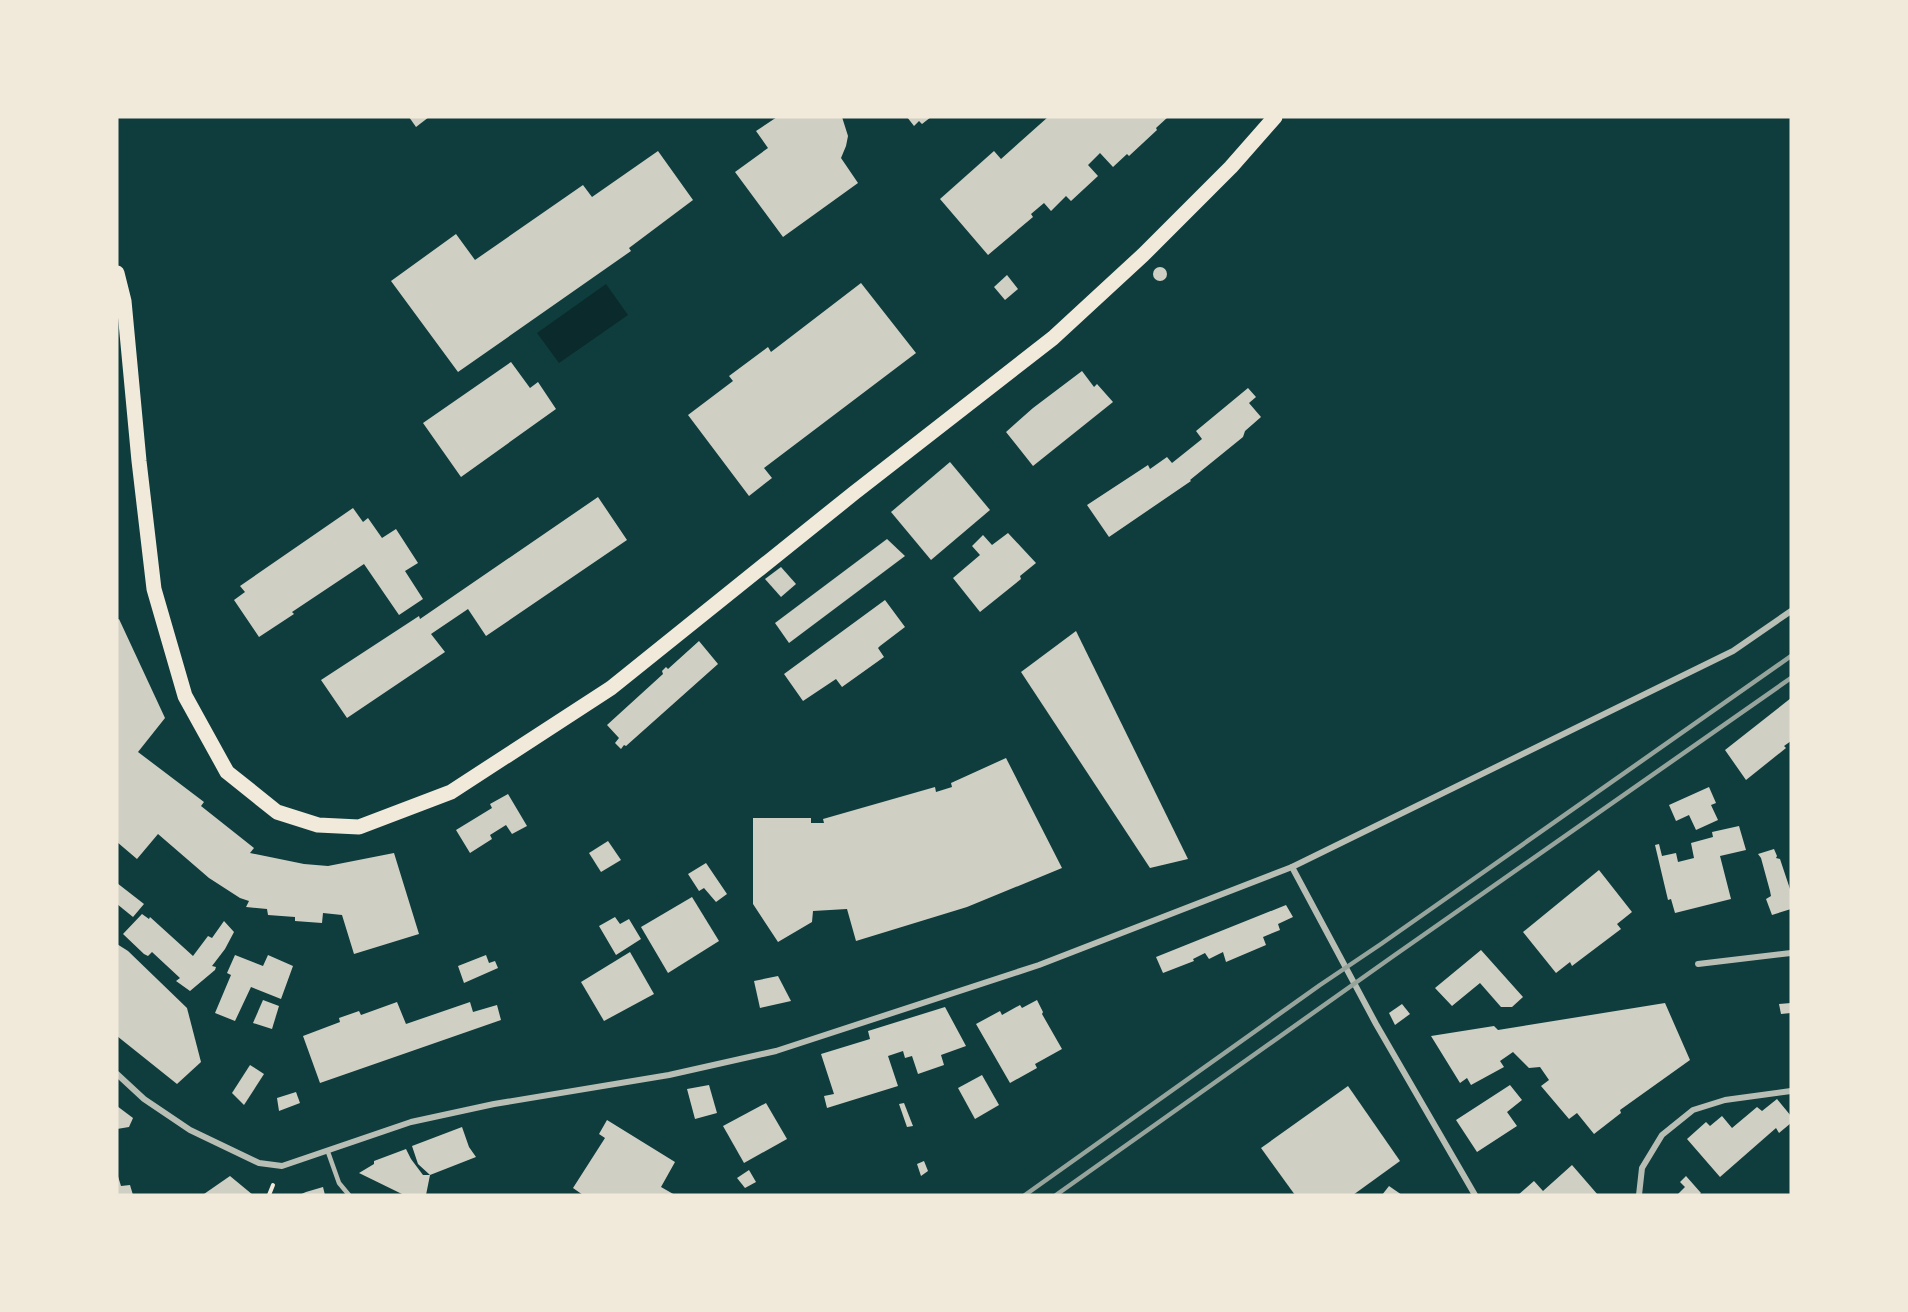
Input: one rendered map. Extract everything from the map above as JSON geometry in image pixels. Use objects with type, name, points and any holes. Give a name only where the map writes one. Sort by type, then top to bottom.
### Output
[{"type":"main road","points":[[117,273],[124,301],[154,589],[185,696],[227,772],[277,812],[318,825],[359,827],[451,792],[611,688],[854,493],[1053,338],[1143,255],[1231,167],[1275,117]]},
{"type":"street","points":[[117,1074],[144,1099],[190,1130],[259,1163],[282,1166],[411,1122],[494,1104],[669,1075],[776,1052],[1039,965],[1292,867],[1732,651],[1791,611]]},
{"type":"street","points":[[1292,867],[1376,1024],[1475,1195]]},
{"type":"street","points":[[1698,964],[1791,952]]},
{"type":"street","points":[[1639,1195],[1642,1168],[1662,1135],[1693,1110],[1725,1100],[1791,1091]]},
{"type":"lane","points":[[328,1152],[339,1183],[349,1195]]},
{"type":"water","points":[[606,284],[628,315],[559,363],[537,333]]},
{"type":"building","points":[[409,117],[429,117],[416,127]]},
{"type":"building","points":[[777,117],[842,117],[848,136],[841,158],[858,183],[783,237],[735,172],[768,148],[756,131]]},
{"type":"building","points":[[907,117],[931,117],[922,124],[919,121],[914,126]]},
{"type":"building","points":[[1048,117],[1168,117],[1129,156],[1127,154],[1113,167],[1100,153],[1088,165],[1098,176],[1071,201],[1066,196],[1051,211],[1044,203],[1031,214],[1033,217],[988,255],[940,199],[994,151],[1001,159]]},
{"type":"building","points":[[658,151],[693,200],[629,248],[631,251],[458,372],[391,281],[456,234],[475,260],[583,185],[592,197]]},
{"type":"building","points":[[1160,267],[1165,269],[1167,274],[1165,279],[1160,281],[1155,279],[1153,274],[1155,269]]},
{"type":"building","points":[[1007,275],[1018,289],[1005,300],[994,287]]},
{"type":"building","points":[[861,283],[916,353],[764,468],[772,478],[749,496],[688,415],[733,381],[729,376],[768,347],[771,352]]},
{"type":"building","points":[[511,362],[530,388],[538,382],[556,409],[461,477],[423,423]]},
{"type":"building","points":[[1082,371],[1094,387],[1097,384],[1113,402],[1033,466],[1006,432],[1033,408]]},
{"type":"building","points":[[1248,388],[1256,397],[1249,403],[1261,417],[1245,431],[1243,437],[1191,481],[1109,537],[1087,505],[1148,465],[1150,469],[1167,457],[1172,463],[1202,439],[1196,431]]},
{"type":"building","points":[[950,462],[990,510],[931,560],[891,512]]},
{"type":"building","points":[[598,497],[627,540],[486,636],[468,609],[431,634],[445,652],[347,718],[321,680],[419,616],[420,619]]},
{"type":"building","points":[[353,508],[363,522],[368,518],[382,538],[396,529],[418,563],[405,571],[423,599],[399,615],[364,564],[259,637],[234,600],[245,592],[240,586]]},
{"type":"building","points":[[1008,533],[1036,563],[1020,576],[1021,579],[980,612],[953,578],[980,555],[972,546],[983,535],[992,545]]},
{"type":"building","points":[[887,539],[905,556],[789,643],[775,623]]},
{"type":"building","points":[[781,567],[796,584],[781,597],[765,579]]},
{"type":"building","points":[[885,600],[905,627],[878,648],[884,657],[842,687],[836,679],[803,701],[784,674]]},
{"type":"building","points":[[119,619],[165,718],[138,752],[204,802],[201,806],[254,848],[250,853],[304,864],[328,866],[394,853],[419,934],[354,954],[342,915],[323,913],[322,923],[295,921],[295,917],[268,915],[267,909],[246,907],[249,901],[240,898],[209,878],[158,834],[137,859],[117,842],[117,620]]},
{"type":"building","points":[[1076,631],[1188,859],[1150,868],[1021,672]]},
{"type":"building","points":[[699,641],[718,664],[621,749],[615,743],[619,738],[607,725],[663,674],[662,671],[666,667],[668,669]]},
{"type":"building","points":[[1791,698],[1791,741],[1784,746],[1786,748],[1746,780],[1725,750]]},
{"type":"building","points":[[1006,758],[1062,868],[967,907],[856,941],[847,909],[813,911],[812,922],[778,942],[753,904],[753,818],[811,818],[811,823],[824,823],[823,819],[935,787],[936,792],[952,787],[951,783]]},
{"type":"building","points":[[1709,787],[1716,803],[1711,805],[1718,820],[1696,830],[1689,815],[1676,821],[1669,805]]},
{"type":"building","points":[[508,794],[527,826],[512,834],[506,825],[490,835],[492,839],[470,853],[456,830],[492,808],[490,804]]},
{"type":"building","points":[[1739,826],[1746,850],[1720,856],[1731,899],[1675,913],[1671,899],[1668,900],[1655,845],[1659,844],[1662,856],[1676,853],[1678,862],[1694,858],[1691,843],[1713,837],[1712,832]]},
{"type":"building","points":[[608,841],[621,860],[601,872],[589,853]]},
{"type":"building","points":[[1774,849],[1776,858],[1780,859],[1791,892],[1791,909],[1772,915],[1766,899],[1771,896],[1770,891],[1758,854]]},
{"type":"building","points":[[706,863],[727,894],[716,902],[704,888],[699,891],[688,874]]},
{"type":"building","points":[[1599,870],[1632,912],[1617,924],[1621,929],[1572,966],[1570,962],[1556,973],[1523,932]]},
{"type":"building","points":[[117,883],[144,904],[133,917],[117,904]]},
{"type":"building","points":[[692,897],[719,941],[668,973],[641,927]]},
{"type":"building","points":[[1286,905],[1293,917],[1278,924],[1280,930],[1263,937],[1266,945],[1226,962],[1223,952],[1209,959],[1205,953],[1193,959],[1194,961],[1163,973],[1156,957]]},
{"type":"building","points":[[142,914],[149,919],[150,917],[193,956],[208,936],[212,938],[224,921],[234,932],[212,966],[216,967],[215,970],[190,991],[176,981],[180,978],[152,952],[148,956],[144,954],[123,934]]},
{"type":"building","points":[[615,917],[620,924],[629,919],[641,939],[616,955],[599,926]]},
{"type":"building","points":[[117,944],[128,951],[187,1008],[201,1062],[177,1084],[117,1036]]},
{"type":"building","points":[[1481,950],[1523,997],[1512,1007],[1501,1007],[1480,983],[1452,1006],[1435,988]]},
{"type":"building","points":[[630,952],[654,994],[604,1021],[581,982]]},
{"type":"building","points":[[235,955],[263,966],[268,955],[293,966],[281,999],[251,987],[235,1021],[215,1013],[231,975],[227,973]]},
{"type":"building","points":[[486,955],[489,963],[495,961],[498,968],[464,983],[458,966]]},
{"type":"building","points":[[778,976],[791,1001],[760,1008],[754,981]]},
{"type":"building","points":[[263,1000],[279,1006],[272,1029],[253,1023]]},
{"type":"building","points":[[1037,1000],[1042,1014],[1062,1049],[1035,1064],[1037,1068],[1010,1083],[976,1024],[1000,1011],[1002,1015],[1020,1005],[1022,1008]]},
{"type":"building","points":[[397,1002],[406,1024],[470,1002],[473,1012],[497,1005],[501,1020],[320,1083],[303,1036],[340,1022],[339,1018],[359,1011],[361,1015]]},
{"type":"building","points":[[1665,1003],[1690,1060],[1620,1110],[1621,1113],[1594,1134],[1577,1113],[1569,1119],[1541,1086],[1549,1080],[1540,1067],[1529,1068],[1513,1052],[1500,1061],[1504,1067],[1471,1085],[1467,1078],[1460,1083],[1431,1036],[1494,1026],[1498,1030]]},
{"type":"building","points":[[1791,1003],[1791,1013],[1781,1014],[1779,1004]]},
{"type":"building","points":[[1402,1004],[1410,1014],[1395,1025],[1389,1013]]},
{"type":"building","points":[[945,1007],[966,1046],[941,1055],[944,1065],[918,1074],[912,1056],[905,1058],[903,1051],[888,1056],[898,1086],[827,1108],[824,1096],[834,1094],[821,1054],[870,1039],[868,1031]]},
{"type":"building","points":[[250,1065],[264,1074],[244,1105],[232,1093]]},
{"type":"building","points":[[982,1075],[999,1105],[975,1119],[958,1088]]},
{"type":"building","points":[[709,1085],[717,1113],[695,1119],[687,1089]]},
{"type":"building","points":[[1510,1085],[1522,1100],[1507,1112],[1517,1126],[1477,1152],[1456,1120]]},
{"type":"building","points":[[1348,1086],[1400,1161],[1353,1195],[1295,1195],[1261,1148]]},
{"type":"building","points":[[296,1092],[300,1103],[279,1111],[277,1098]]},
{"type":"building","points":[[1777,1099],[1791,1116],[1791,1123],[1779,1133],[1776,1128],[1720,1177],[1687,1139],[1706,1122],[1710,1126],[1722,1116],[1732,1128],[1757,1107],[1762,1111]]},
{"type":"building","points":[[766,1103],[787,1139],[744,1163],[723,1126]]},
{"type":"building","points":[[904,1103],[913,1126],[907,1127],[899,1104]]},
{"type":"building","points":[[117,1106],[133,1118],[129,1127],[117,1129]]},
{"type":"building","points":[[607,1120],[675,1162],[661,1187],[675,1195],[583,1195],[573,1188],[605,1138],[599,1134]]},
{"type":"building","points":[[462,1127],[469,1147],[476,1157],[430,1175],[418,1164],[412,1146]]},
{"type":"building","points":[[406,1149],[423,1175],[430,1175],[426,1195],[404,1195],[359,1173],[374,1164],[374,1161]]},
{"type":"building","points":[[924,1161],[928,1171],[921,1176],[917,1164]]},
{"type":"building","points":[[1572,1165],[1598,1195],[1518,1195],[1534,1181],[1543,1191]]},
{"type":"building","points":[[749,1170],[756,1182],[745,1188],[737,1178]]},
{"type":"building","points":[[117,1173],[121,1186],[130,1185],[133,1195],[117,1195]]},
{"type":"building","points":[[230,1176],[253,1195],[204,1194]]},
{"type":"building","points":[[1686,1176],[1701,1193],[1699,1195],[1677,1195],[1685,1187],[1680,1182]]},
{"type":"building","points":[[1389,1186],[1402,1195],[1382,1195]]},
{"type":"building","points":[[323,1187],[325,1195],[299,1195],[306,1192]]},
{"type":"railway","points":[[1025,1195],[1320,985],[1791,656]]},
{"type":"railway","points":[[1056,1195],[1791,678]]}]
